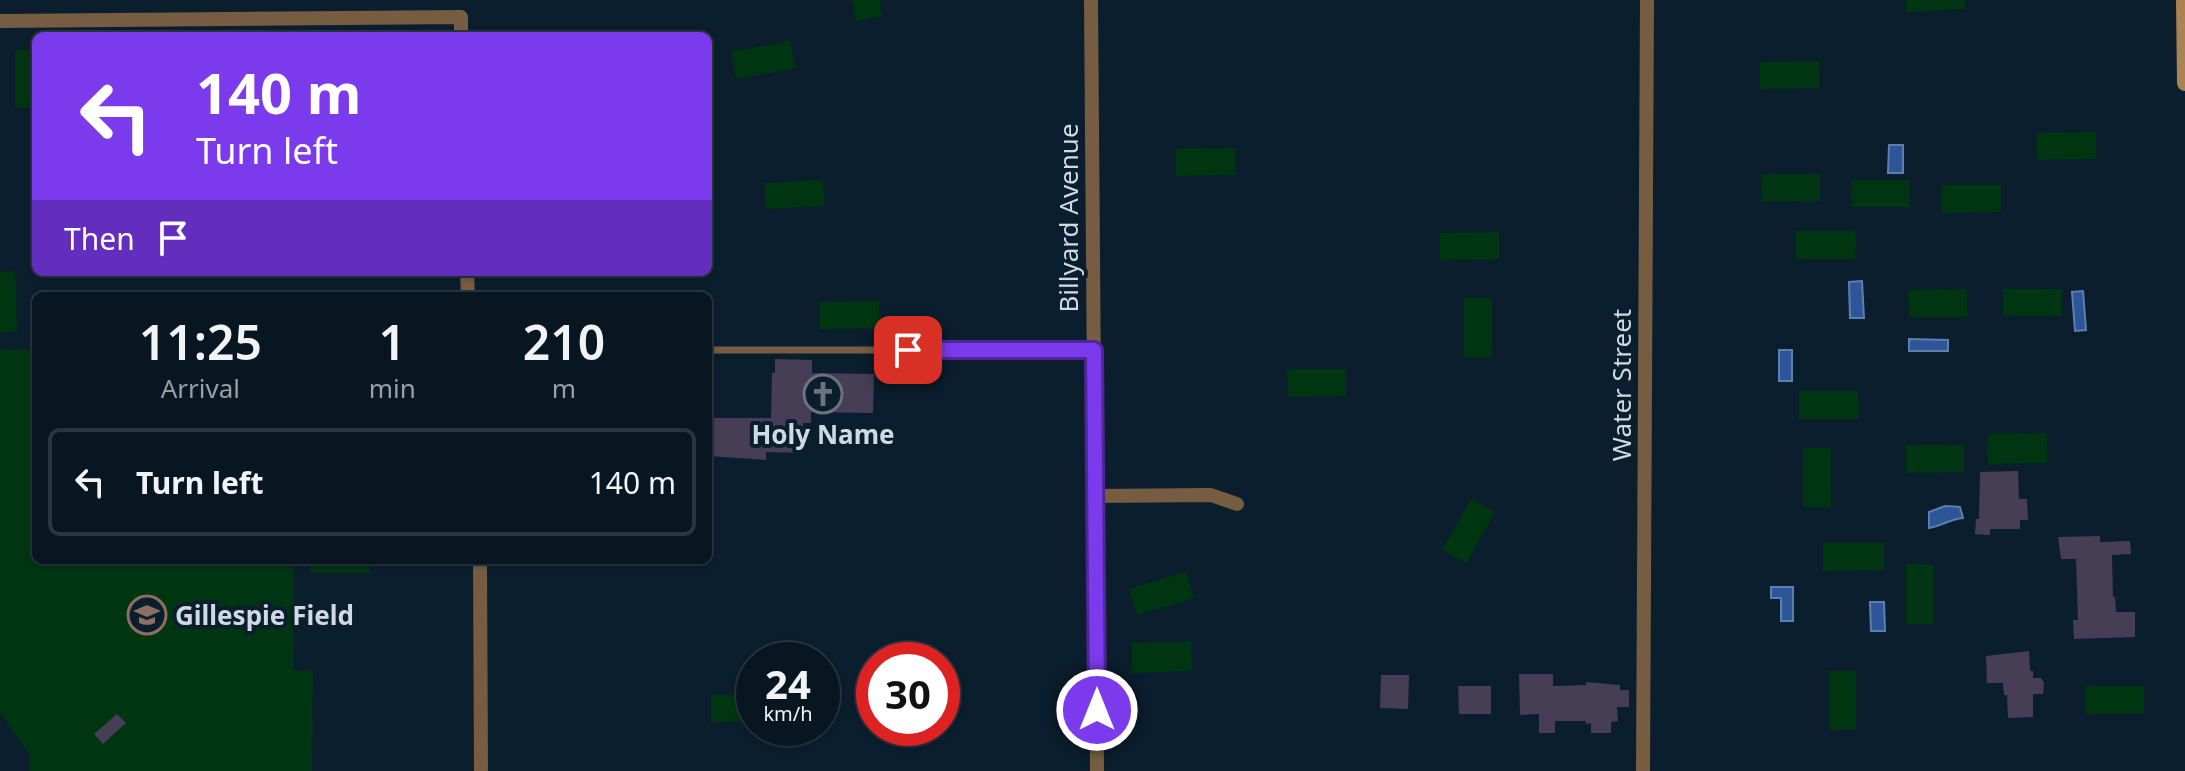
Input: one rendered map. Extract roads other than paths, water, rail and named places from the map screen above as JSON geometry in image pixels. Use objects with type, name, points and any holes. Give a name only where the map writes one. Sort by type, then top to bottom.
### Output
[{"type":"street","name":"Billyard Avenue","points":[[1091,0],[1097,771]]},
{"type":"street","name":"Water Street","points":[[1643,771],[1647,0]]},
{"type":"street","points":[[2184,0],[2185,83]]},
{"type":"street","points":[[0,21],[461,17],[461,32]]},
{"type":"street","points":[[1095,496],[1211,495],[1237,504]]},
{"type":"street","points":[[480,564],[481,771]]},
{"type":"lane","points":[[712,350],[1094,350]]},
{"type":"water","points":[[1889,145],[1903,145],[1903,173],[1888,173]]},
{"type":"water","points":[[1862,281],[1864,318],[1850,318],[1849,282]]},
{"type":"water","points":[[2083,291],[2086,330],[2075,331],[2072,292]]},
{"type":"water","points":[[1909,339],[1948,340],[1948,351],[1909,351]]},
{"type":"water","points":[[1779,350],[1792,350],[1792,381],[1779,381]]},
{"type":"water","points":[[1945,506],[1960,507],[1963,518],[1929,528],[1929,512]]},
{"type":"water","points":[[1771,587],[1793,587],[1793,621],[1781,621],[1781,598],[1771,598]]},
{"type":"water","points":[[1870,602],[1884,602],[1885,631],[1871,631]]},
{"type":"place","name":"Holy Name","points":[[823,394]]},
{"type":"place","name":"Gillespie Field","points":[[147,615]]}]
